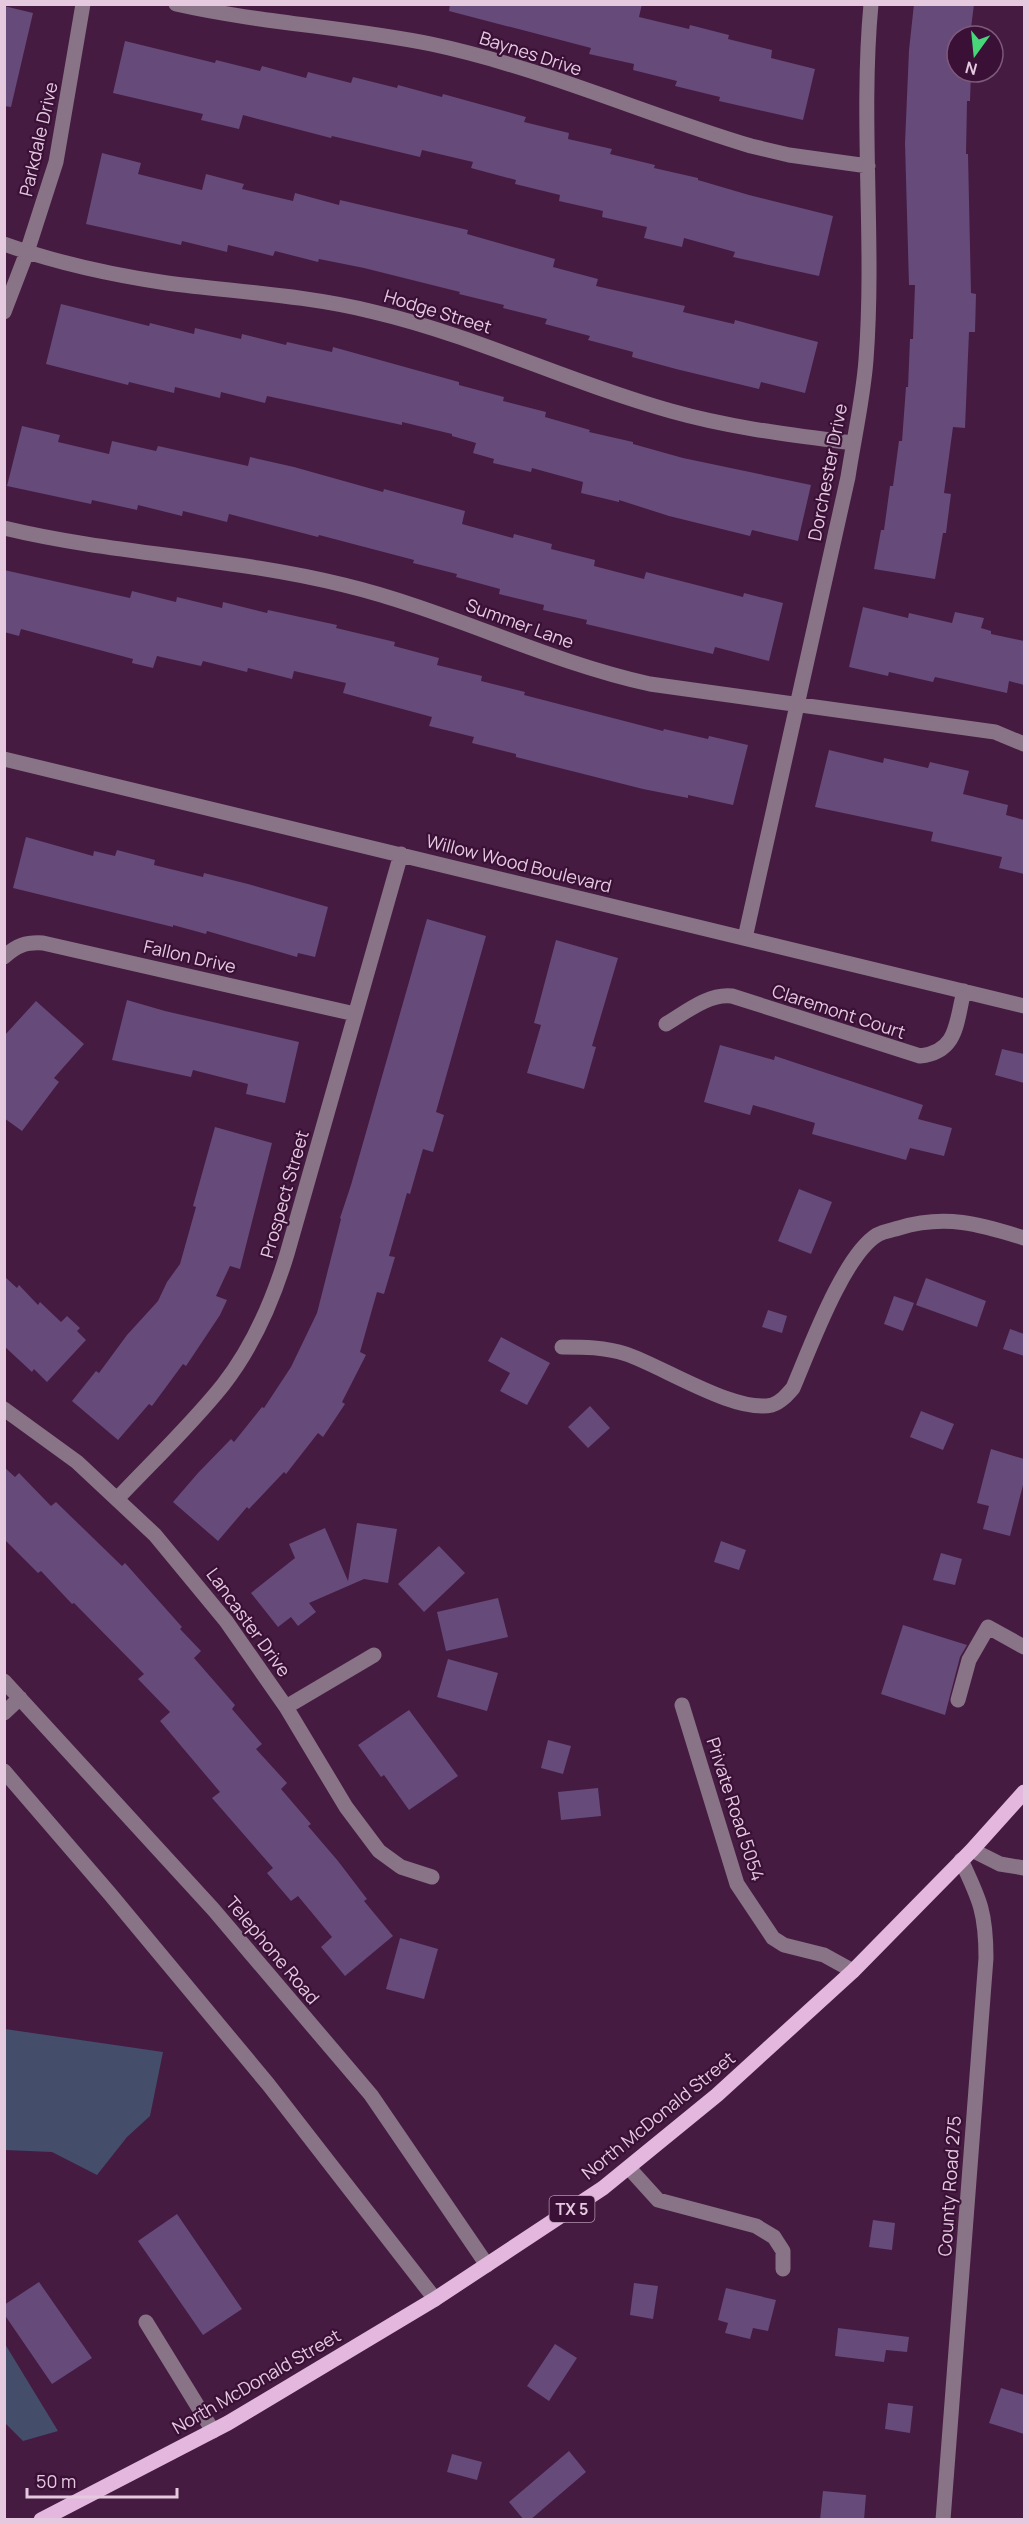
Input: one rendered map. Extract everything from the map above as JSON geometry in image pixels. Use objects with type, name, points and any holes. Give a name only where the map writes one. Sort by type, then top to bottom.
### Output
[{"type":"main road","name":"North McDonald Street","points":[[41,2520],[213,2431],[435,2299],[570,2211],[628,2168],[717,2095],[853,1971],[1024,1792]]},
{"type":"street","name":"Parkdale Drive","points":[[4,312],[27,252],[56,162],[83,4]]},
{"type":"street","name":"Baynes Drive","points":[[176,4],[253,19],[431,44],[480,56],[751,147],[789,155],[868,166]]},
{"type":"street","name":"Dorchester Drive","points":[[745,938],[854,443],[866,360],[868,53],[871,4]]},
{"type":"street","name":"Hodge Street","points":[[4,244],[27,252],[133,278],[307,299],[372,311],[452,334],[613,393],[670,411],[761,432],[854,443]]},
{"type":"street","name":"Summer Lane","points":[[4,528],[81,543],[306,575],[395,599],[598,672],[650,684],[995,732],[1010,736],[1024,744]]},
{"type":"street","name":"Willow Wood Boulevard","points":[[4,759],[1024,1006]]},
{"type":"street","name":"Prospect Street","points":[[117,1499],[224,1384],[250,1342],[272,1298],[287,1254],[401,854]]},
{"type":"street","name":"Fallon Drive","points":[[4,957],[17,946],[28,942],[43,943],[355,1014]]},
{"type":"street","name":"Claremont Court","points":[[666,1023],[710,999],[722,995],[732,996],[920,1056],[940,1051],[952,1039],[964,991]]},
{"type":"street","points":[[562,1347],[584,1347],[625,1354],[734,1401],[755,1406],[770,1405],[783,1399],[793,1388],[836,1289],[862,1249],[877,1235],[921,1221],[948,1220],[981,1224],[1024,1238]]},
{"type":"street","name":"Lancaster Drive","points":[[4,1408],[77,1462],[155,1535],[211,1599],[286,1707],[346,1807],[379,1851],[401,1867],[432,1877]]},
{"type":"street","points":[[958,1700],[969,1660],[988,1628],[1024,1647]]},
{"type":"street","points":[[286,1707],[374,1655]]},
{"type":"street","name":"Telephone Road","points":[[4,1681],[213,1909],[371,2096],[487,2265]]},
{"type":"street","points":[[4,1713],[20,1698]]},
{"type":"street","name":"Private Road 5054","points":[[682,1705],[736,1884],[773,1938],[784,1945],[824,1955],[853,1971]]},
{"type":"street","points":[[4,1771],[110,1894],[267,2084],[435,2299]]},
{"type":"street","points":[[966,1855],[1024,1868]]},
{"type":"street","name":"County Road 275","points":[[943,2520],[986,1958],[984,1914],[966,1855]]},
{"type":"street","points":[[628,2168],[658,2200],[756,2226],[774,2237],[783,2251],[783,2269]]},
{"type":"street","points":[[146,2322],[213,2431]]},
{"type":"shaded area","points":[[5,2029],[163,2052],[150,2116],[127,2137],[97,2175],[52,2152],[5,2150]]},
{"type":"shaded area","points":[[4,2344],[58,2431],[23,2441],[5,2423]]},
{"type":"building","points":[[450,4],[642,4],[639,17],[689,29],[690,25],[729,35],[728,39],[772,50],[771,58],[815,69],[803,120],[719,101],[720,97],[675,86],[677,81],[633,70],[634,64],[589,54],[591,48],[449,11]]},
{"type":"building","points":[[914,4],[974,4],[972,24],[945,24],[945,84],[971,84],[970,101],[967,101],[966,154],[968,154],[971,293],[976,294],[975,332],[969,332],[965,428],[953,427],[944,493],[951,494],[946,533],[943,533],[935,579],[874,569],[881,530],[884,530],[890,486],[893,486],[899,441],[902,441],[910,339],[913,339],[915,285],[909,285],[905,143],[909,50]]},
{"type":"building","points":[[4,6],[33,13],[11,107],[4,106]]},
{"type":"building","points":[[125,41],[215,63],[216,60],[260,71],[262,66],[306,78],[308,72],[351,83],[353,77],[397,88],[398,85],[442,97],[443,94],[526,117],[524,122],[569,133],[568,139],[612,149],[610,154],[655,165],[654,168],[833,216],[819,276],[733,257],[735,252],[684,238],[682,247],[644,238],[647,227],[602,217],[603,211],[559,201],[560,195],[515,184],[516,180],[471,168],[473,162],[422,150],[420,157],[332,136],[331,138],[243,115],[239,129],[201,120],[203,114],[113,93]]},
{"type":"building","points":[[102,153],[141,163],[138,174],[202,190],[206,174],[244,184],[242,189],[293,201],[295,193],[339,205],[340,200],[468,230],[467,234],[555,259],[553,267],[598,279],[596,286],[685,306],[683,312],[734,324],[735,320],[818,342],[805,393],[761,382],[759,389],[632,357],[633,352],[588,340],[590,336],[545,324],[547,319],[503,308],[504,305],[459,294],[460,292],[364,268],[319,259],[318,262],[275,251],[273,256],[228,245],[227,252],[182,241],[181,245],[86,224]]},
{"type":"building","points":[[61,304],[149,326],[150,323],[194,334],[195,328],[241,339],[242,334],[286,345],[287,342],[332,352],[333,347],[459,382],[459,385],[504,397],[503,401],[546,412],[545,417],[590,430],[589,432],[633,442],[633,444],[683,458],[811,485],[798,541],[752,530],[750,536],[669,516],[619,500],[619,502],[581,493],[583,482],[532,468],[531,472],[493,463],[494,459],[473,453],[476,443],[452,436],[452,434],[402,422],[402,425],[267,396],[265,403],[221,392],[220,398],[175,387],[174,393],[129,382],[128,385],[46,364]]},
{"type":"building","points":[[22,426],[60,435],[58,442],[109,454],[112,441],[156,451],[158,446],[248,466],[250,457],[294,467],[383,492],[384,489],[465,511],[462,524],[513,538],[514,534],[552,544],[551,549],[595,560],[594,566],[644,579],[646,572],[743,597],[744,593],[783,603],[769,661],[715,647],[713,654],[586,624],[587,620],[543,610],[544,605],[499,594],[500,589],[456,577],[457,574],[413,563],[414,560],[229,514],[227,522],[183,511],[182,516],[138,505],[137,510],[92,500],[91,504],[7,486]]},
{"type":"building","points":[[4,570],[130,598],[132,591],[176,602],[177,597],[222,608],[223,602],[267,613],[268,610],[337,625],[336,628],[395,642],[394,646],[439,658],[437,665],[482,676],[481,681],[525,692],[524,695],[663,731],[664,729],[708,739],[709,736],[748,745],[733,805],[688,795],[688,798],[643,789],[516,757],[516,754],[472,743],[474,737],[429,726],[432,717],[343,693],[346,683],[294,671],[292,679],[248,668],[247,672],[203,661],[201,666],[157,656],[153,668],[132,663],[133,659],[21,629],[19,636],[4,632]]},
{"type":"building","points":[[863,607],[908,618],[909,613],[952,623],[955,612],[984,618],[981,628],[991,631],[991,634],[1024,641],[1024,685],[1009,681],[1007,693],[935,677],[933,682],[889,672],[888,676],[849,667]]},
{"type":"building","points":[[829,750],[883,763],[884,758],[928,768],[930,762],[969,771],[963,794],[1008,805],[1006,815],[1024,820],[1024,874],[999,868],[1002,857],[931,841],[933,832],[815,807]]},
{"type":"building","points":[[26,837],[93,856],[94,851],[115,856],[117,850],[155,860],[154,865],[203,877],[204,873],[328,907],[315,957],[298,953],[297,957],[207,931],[206,934],[173,925],[173,927],[13,888]]},
{"type":"building","points":[[427,919],[486,936],[436,1112],[444,1115],[433,1152],[423,1149],[410,1194],[407,1193],[389,1256],[395,1257],[384,1294],[377,1292],[360,1352],[366,1355],[342,1402],[345,1404],[323,1437],[318,1433],[286,1474],[284,1472],[249,1509],[247,1507],[218,1541],[173,1502],[198,1473],[231,1439],[234,1442],[262,1407],[264,1408],[291,1367],[317,1313],[340,1218]]},
{"type":"building","points":[[556,940],[618,958],[592,1046],[596,1047],[584,1089],[527,1073],[541,1025],[534,1023]]},
{"type":"building","points":[[127,1000],[299,1042],[285,1103],[246,1094],[248,1084],[193,1070],[191,1077],[112,1060]]},
{"type":"building","points":[[36,1001],[84,1044],[54,1078],[59,1082],[22,1131],[4,1118],[4,1036]]},
{"type":"building","points":[[720,1045],[774,1060],[775,1056],[923,1105],[918,1119],[952,1128],[944,1156],[910,1148],[906,1160],[812,1134],[815,1123],[753,1105],[750,1115],[704,1102]]},
{"type":"building","points":[[1002,1049],[1024,1054],[1024,1083],[995,1075]]},
{"type":"building","points":[[215,1127],[272,1143],[240,1269],[230,1266],[216,1296],[227,1300],[220,1315],[186,1366],[183,1364],[152,1406],[149,1404],[118,1440],[72,1401],[96,1371],[99,1373],[127,1335],[158,1301],[167,1282],[180,1264]]},
{"type":"building","points":[[799,1189],[832,1202],[811,1254],[778,1241]]},
{"type":"building","points":[[4,1276],[17,1288],[19,1285],[38,1305],[40,1302],[61,1322],[67,1316],[80,1328],[77,1331],[86,1340],[47,1382],[34,1369],[32,1372],[4,1346]]},
{"type":"building","points":[[926,1278],[986,1301],[977,1327],[916,1305]]},
{"type":"building","points":[[894,1296],[914,1303],[903,1331],[884,1324]]},
{"type":"building","points":[[768,1310],[787,1316],[782,1333],[762,1327]]},
{"type":"building","points":[[1010,1329],[1024,1334],[1024,1356],[1003,1349]]},
{"type":"building","points":[[501,1337],[550,1363],[527,1405],[500,1391],[510,1373],[488,1361]]},
{"type":"building","points":[[590,1406],[610,1428],[588,1448],[568,1427]]},
{"type":"building","points":[[921,1411],[954,1424],[943,1450],[910,1437]]},
{"type":"building","points":[[991,1449],[1024,1459],[1024,1481],[1010,1536],[983,1529],[989,1506],[977,1503]]},
{"type":"building","points":[[4,1467],[15,1477],[19,1473],[51,1506],[56,1502],[122,1566],[125,1563],[182,1627],[180,1629],[201,1651],[194,1658],[235,1705],[232,1709],[262,1744],[256,1749],[287,1783],[281,1789],[311,1824],[308,1826],[338,1861],[367,1899],[364,1901],[393,1936],[345,1976],[321,1947],[332,1937],[298,1896],[291,1901],[267,1873],[273,1868],[212,1798],[220,1792],[160,1721],[170,1712],[138,1679],[144,1674],[41,1571],[38,1573],[4,1539]]},
{"type":"building","points":[[357,1523],[397,1529],[388,1583],[364,1579],[309,1603],[316,1612],[298,1626],[291,1617],[278,1627],[251,1593],[295,1558],[289,1544],[325,1528],[348,1581]]},
{"type":"building","points":[[721,1541],[746,1550],[739,1570],[714,1562]]},
{"type":"building","points":[[439,1546],[465,1573],[424,1612],[398,1584]]},
{"type":"building","points":[[941,1553],[962,1559],[955,1585],[933,1580]]},
{"type":"building","points":[[498,1598],[508,1637],[446,1651],[437,1612]]},
{"type":"building","points":[[903,1625],[967,1645],[960,1657],[945,1715],[881,1694]]},
{"type":"building","points":[[448,1659],[498,1673],[487,1711],[437,1697]]},
{"type":"building","points":[[409,1710],[458,1776],[409,1810],[384,1775],[381,1777],[358,1745]]},
{"type":"building","points":[[548,1740],[571,1746],[563,1774],[541,1768]]},
{"type":"building","points":[[598,1788],[601,1816],[561,1820],[558,1792]]},
{"type":"building","points":[[400,1938],[438,1949],[424,1999],[386,1989]]},
{"type":"building","points":[[177,2214],[242,2309],[203,2335],[138,2241]]},
{"type":"building","points":[[873,2220],[895,2223],[892,2250],[869,2247]]},
{"type":"building","points":[[39,2282],[92,2358],[52,2384],[4,2314],[4,2305]]},
{"type":"building","points":[[634,2283],[658,2286],[653,2319],[630,2315]]},
{"type":"building","points":[[726,2288],[776,2300],[768,2331],[753,2328],[750,2339],[725,2333],[728,2323],[718,2320]]},
{"type":"building","points":[[838,2328],[909,2337],[907,2352],[886,2350],[884,2362],[835,2356]]},
{"type":"building","points":[[555,2344],[577,2358],[549,2401],[527,2386]]},
{"type":"building","points":[[1001,2388],[1024,2395],[1024,2434],[989,2423]]},
{"type":"building","points":[[888,2403],[913,2406],[910,2433],[885,2429]]},
{"type":"building","points":[[569,2451],[586,2472],[530,2520],[524,2520],[509,2502]]},
{"type":"building","points":[[452,2454],[482,2462],[477,2480],[447,2472]]},
{"type":"building","points":[[823,2491],[866,2495],[864,2520],[820,2520]]}]
